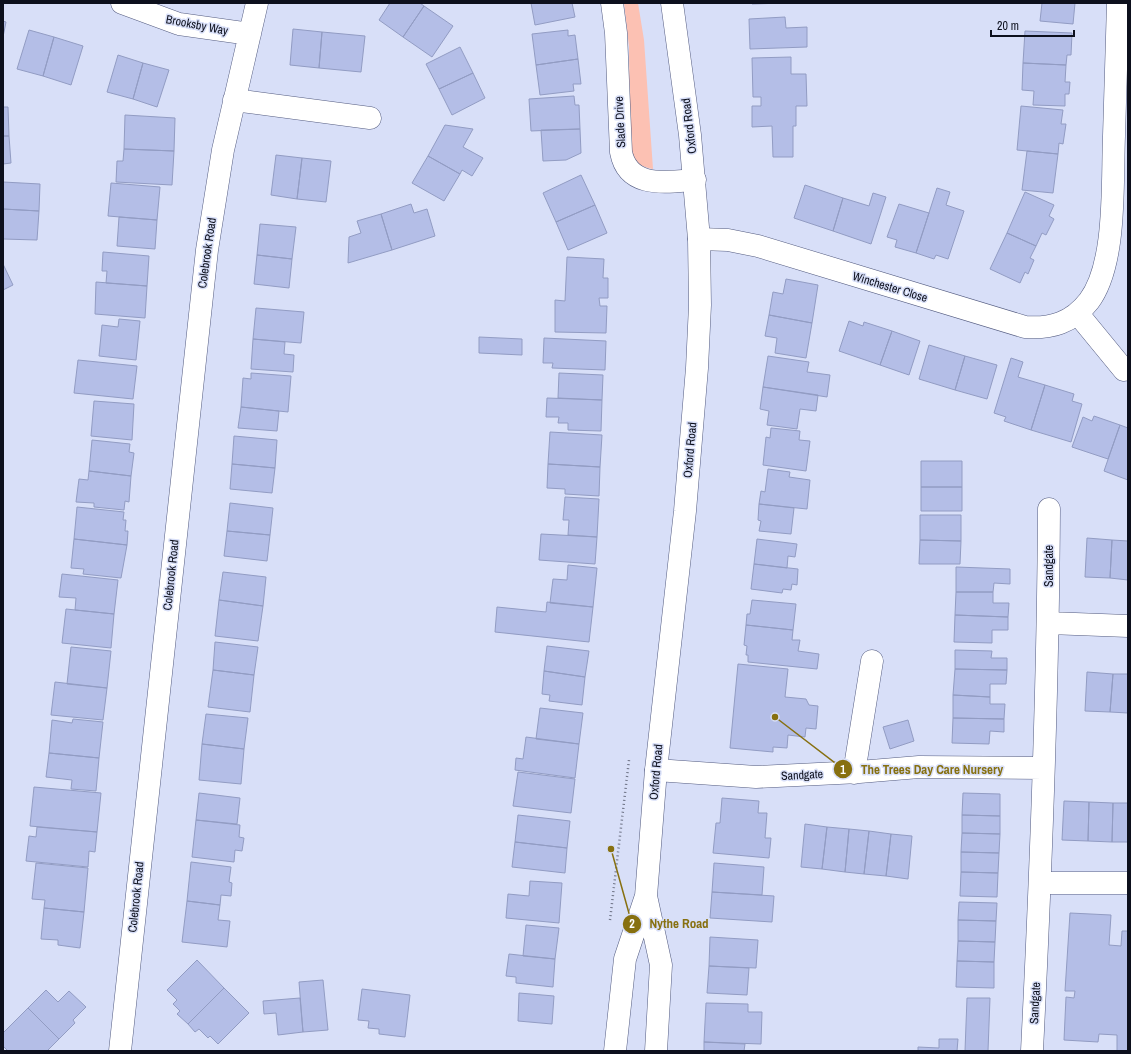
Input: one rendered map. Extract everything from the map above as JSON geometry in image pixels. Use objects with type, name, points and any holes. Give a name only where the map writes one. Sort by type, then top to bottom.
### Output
[{"type":"street","name":"Brooksby Way","points":[[122,3],[179,24],[250,34]]},
{"type":"street","name":"Colebrook Road","points":[[120,1051],[200,306],[214,199],[234,100],[257,3]]},
{"type":"street","name":"Slade Drive","points":[[612,3],[616,34],[622,159],[631,172],[645,180],[653,182],[694,180]]},
{"type":"street","name":"Oxford Road","points":[[615,1051],[625,959],[646,896],[656,770],[691,446],[699,312],[699,239],[694,180],[679,49],[672,3]]},
{"type":"street","name":"Winchester Close","points":[[699,239],[728,240],[758,246],[1025,327],[1039,328],[1054,326],[1071,319],[1078,314],[1089,301],[1097,286],[1109,238],[1118,3]]},
{"type":"street","points":[[234,100],[370,118]]},
{"type":"street","points":[[1078,314],[1124,370]]},
{"type":"street","name":"Sandgate","points":[[1032,1051],[1041,883],[1049,624],[1049,509]]},
{"type":"street","points":[[1049,624],[1128,626]]},
{"type":"street","points":[[854,773],[872,661]]},
{"type":"street","name":"Sandgate","points":[[656,770],[756,777],[854,773],[919,767],[1044,768]]},
{"type":"street","points":[[1041,883],[1128,883]]},
{"type":"street","name":"Oxford Road","points":[[646,896],[661,964],[656,1051]]},
{"type":"path","points":[[609,928],[630,753]]},
{"type":"shaded area","points":[[624,3],[638,3],[644,40],[653,169],[639,164],[630,152],[629,47]]},
{"type":"building","points":[[390,3],[420,3],[424,6],[403,37],[379,20]]},
{"type":"building","points":[[531,3],[572,3],[575,17],[535,25]]},
{"type":"building","points":[[752,3],[784,3],[752,4]]},
{"type":"building","points":[[1042,3],[1075,3],[1073,24],[1040,21]]},
{"type":"building","points":[[424,6],[453,26],[432,57],[403,37]]},
{"type":"building","points":[[785,17],[786,28],[807,27],[807,47],[750,49],[749,19]]},
{"type":"building","points":[[3,21],[6,22],[3,37]]},
{"type":"building","points":[[293,29],[322,32],[319,68],[290,65]]},
{"type":"building","points":[[29,30],[54,37],[43,76],[17,69]]},
{"type":"building","points":[[568,30],[568,36],[575,35],[578,59],[536,65],[532,34]]},
{"type":"building","points":[[1025,31],[1072,33],[1071,55],[1067,55],[1066,65],[1023,63]]},
{"type":"building","points":[[322,32],[365,36],[361,72],[319,68]]},
{"type":"building","points":[[54,37],[83,46],[71,85],[43,76]]},
{"type":"building","points":[[460,47],[473,73],[439,89],[426,64]]},
{"type":"building","points":[[118,55],[143,63],[133,99],[107,92]]},
{"type":"building","points":[[791,57],[791,74],[806,74],[807,106],[796,106],[796,126],[793,126],[793,157],[773,157],[772,126],[752,127],[752,106],[761,106],[761,97],[753,97],[752,58]]},
{"type":"building","points":[[578,59],[581,84],[573,84],[574,91],[540,95],[536,65]]},
{"type":"building","points":[[143,63],[169,70],[157,107],[133,99]]},
{"type":"building","points":[[1023,63],[1066,65],[1065,82],[1070,82],[1069,94],[1065,94],[1065,106],[1033,105],[1034,91],[1022,90]]},
{"type":"building","points":[[473,73],[485,98],[452,115],[439,89]]},
{"type":"building","points":[[574,96],[575,105],[579,105],[580,129],[531,131],[529,99]]},
{"type":"building","points":[[1021,106],[1063,110],[1061,124],[1066,124],[1063,144],[1059,143],[1058,154],[1017,150]]},
{"type":"building","points":[[3,107],[8,107],[9,136],[3,136]]},
{"type":"building","points":[[125,115],[175,118],[174,151],[124,149]]},
{"type":"building","points":[[445,125],[473,129],[463,147],[483,158],[472,176],[462,170],[460,174],[428,156]]},
{"type":"building","points":[[580,129],[581,153],[566,160],[543,161],[541,130]]},
{"type":"building","points":[[3,136],[9,136],[11,163],[3,164]]},
{"type":"building","points":[[124,149],[174,151],[172,185],[116,182],[117,161],[123,161]]},
{"type":"building","points":[[1027,151],[1058,154],[1053,193],[1022,190]]},
{"type":"building","points":[[276,155],[302,158],[297,199],[271,195]]},
{"type":"building","points":[[428,156],[460,174],[444,201],[412,183]]},
{"type":"building","points":[[302,158],[331,161],[326,202],[297,199]]},
{"type":"building","points":[[581,175],[595,205],[556,222],[543,193]]},
{"type":"building","points":[[3,182],[40,184],[39,211],[3,209]]},
{"type":"building","points":[[111,183],[160,187],[157,220],[108,216]]},
{"type":"building","points":[[805,185],[843,198],[833,231],[794,218]]},
{"type":"building","points":[[937,188],[950,192],[946,205],[964,211],[948,259],[936,255],[934,259],[916,253]]},
{"type":"building","points":[[1025,192],[1054,205],[1049,216],[1054,219],[1046,235],[1042,233],[1036,246],[1007,233]]},
{"type":"building","points":[[873,193],[886,197],[871,244],[833,231],[843,198],[869,206]]},
{"type":"building","points":[[411,204],[414,213],[427,209],[435,236],[392,250],[381,214]]},
{"type":"building","points":[[899,204],[929,213],[916,253],[895,247],[897,240],[887,237]]},
{"type":"building","points":[[595,205],[607,233],[568,250],[556,222]]},
{"type":"building","points":[[3,209],[39,211],[37,240],[3,239]]},
{"type":"building","points":[[381,214],[392,250],[348,263],[349,237],[361,233],[357,221]]},
{"type":"building","points":[[119,217],[157,220],[155,249],[117,246]]},
{"type":"building","points":[[260,224],[296,227],[292,259],[257,255]]},
{"type":"building","points":[[1007,233],[1036,246],[1030,258],[1034,260],[1028,274],[1025,272],[1020,283],[990,269]]},
{"type":"building","points":[[103,252],[149,256],[147,286],[106,283],[107,271],[102,271]]},
{"type":"building","points":[[257,255],[292,259],[289,288],[254,284]]},
{"type":"building","points":[[567,257],[604,259],[603,278],[608,278],[608,298],[599,298],[600,306],[607,306],[606,333],[555,332],[555,300],[565,301]]},
{"type":"building","points":[[3,264],[13,285],[3,290]]},
{"type":"building","points":[[786,279],[818,285],[812,323],[769,315],[773,292],[783,294]]},
{"type":"building","points":[[96,282],[147,286],[145,318],[95,314]]},
{"type":"building","points":[[256,308],[304,312],[301,343],[253,339]]},
{"type":"building","points":[[769,315],[812,323],[806,358],[775,353],[777,338],[765,336]]},
{"type":"building","points":[[119,319],[140,321],[136,360],[99,356],[102,325],[118,327]]},
{"type":"building","points":[[849,321],[863,326],[864,322],[892,331],[880,365],[839,351]]},
{"type":"building","points":[[892,331],[920,341],[909,375],[880,365]]},
{"type":"building","points":[[479,337],[522,339],[522,355],[479,353]]},
{"type":"building","points":[[544,338],[606,341],[605,370],[552,368],[553,363],[543,363]]},
{"type":"building","points":[[253,339],[285,342],[284,354],[294,355],[293,372],[251,369]]},
{"type":"building","points":[[929,345],[965,356],[955,390],[919,379]]},
{"type":"building","points":[[768,356],[809,362],[807,372],[830,375],[827,397],[763,387]]},
{"type":"building","points":[[965,356],[997,365],[987,399],[955,390]]},
{"type":"building","points":[[1011,358],[1023,362],[1018,377],[1045,385],[1031,430],[1004,421],[1006,417],[994,413]]},
{"type":"building","points":[[78,360],[137,366],[133,399],[74,393]]},
{"type":"building","points":[[251,373],[291,376],[288,412],[241,407],[243,378],[251,379]]},
{"type":"building","points":[[559,373],[603,375],[602,400],[558,398]]},
{"type":"building","points":[[1045,385],[1074,394],[1072,401],[1082,404],[1071,442],[1031,430]]},
{"type":"building","points":[[763,387],[818,395],[816,411],[800,409],[797,429],[767,425],[769,411],[760,409]]},
{"type":"building","points":[[547,398],[602,400],[601,431],[568,430],[568,423],[558,423],[559,417],[546,417]]},
{"type":"building","points":[[94,401],[134,404],[132,440],[91,436]]},
{"type":"building","points":[[241,407],[279,411],[277,431],[238,428]]},
{"type":"building","points":[[1094,416],[1120,425],[1108,459],[1072,447],[1083,417],[1092,421]]},
{"type":"building","points":[[1120,425],[1128,428],[1128,480],[1104,471]]},
{"type":"building","points":[[771,428],[800,431],[799,440],[810,441],[806,471],[763,465],[766,437],[770,438]]},
{"type":"building","points":[[550,432],[602,435],[600,467],[548,464]]},
{"type":"building","points":[[234,436],[277,440],[275,468],[232,464]]},
{"type":"building","points":[[92,440],[130,444],[129,452],[134,453],[131,476],[89,471]]},
{"type":"building","points":[[921,461],[962,461],[962,487],[921,487]]},
{"type":"building","points":[[232,464],[275,468],[272,493],[230,489]]},
{"type":"building","points":[[548,464],[600,467],[599,496],[565,494],[565,489],[547,488]]},
{"type":"building","points":[[768,469],[790,472],[789,477],[810,480],[807,509],[759,504],[761,491],[765,492]]},
{"type":"building","points":[[89,471],[131,476],[129,502],[125,501],[124,510],[94,507],[94,503],[76,502],[79,479],[88,480]]},
{"type":"building","points":[[921,487],[962,487],[962,511],[921,511]]},
{"type":"building","points":[[565,497],[599,499],[597,537],[568,535],[569,520],[563,520]]},
{"type":"building","points":[[230,503],[273,508],[270,535],[227,531]]},
{"type":"building","points":[[759,504],[794,508],[791,534],[759,531],[761,521],[758,520]]},
{"type":"building","points":[[77,507],[124,512],[123,520],[126,520],[125,531],[128,531],[127,545],[74,539]]},
{"type":"building","points":[[920,515],[961,515],[961,541],[920,540]]},
{"type":"building","points":[[227,531],[270,535],[267,561],[224,556]]},
{"type":"building","points":[[541,534],[597,537],[595,564],[539,560]]},
{"type":"building","points":[[1087,538],[1112,540],[1110,578],[1085,577]]},
{"type":"building","points":[[74,539],[127,545],[121,578],[83,574],[84,569],[71,568]]},
{"type":"building","points":[[757,539],[797,544],[795,557],[788,556],[787,568],[754,564]]},
{"type":"building","points":[[920,540],[961,541],[960,564],[919,564]]},
{"type":"building","points":[[1112,540],[1128,541],[1128,580],[1110,578]]},
{"type":"building","points":[[754,564],[798,569],[797,585],[792,584],[791,590],[783,589],[782,593],[751,589]]},
{"type":"building","points":[[568,565],[597,568],[593,607],[550,603],[553,579],[567,580]]},
{"type":"building","points":[[956,567],[1010,569],[1010,584],[994,583],[993,592],[956,592]]},
{"type":"building","points":[[223,572],[266,577],[263,606],[219,600]]},
{"type":"building","points":[[62,574],[118,580],[114,614],[75,610],[76,598],[59,597]]},
{"type":"building","points":[[956,592],[993,592],[993,603],[1009,603],[1008,617],[955,615]]},
{"type":"building","points":[[219,600],[263,606],[258,641],[215,636]]},
{"type":"building","points":[[752,600],[796,604],[793,630],[746,625],[747,614],[750,614]]},
{"type":"building","points":[[547,602],[593,607],[589,642],[495,632],[497,607],[546,612]]},
{"type":"building","points":[[66,609],[114,614],[111,648],[62,643]]},
{"type":"building","points":[[955,615],[1008,617],[1008,630],[992,630],[992,643],[954,642]]},
{"type":"building","points":[[746,625],[793,630],[792,640],[800,640],[798,651],[819,654],[817,669],[748,662],[748,655],[746,655],[747,646],[744,645]]},
{"type":"building","points":[[215,642],[258,647],[254,675],[213,670]]},
{"type":"building","points":[[547,646],[589,651],[585,677],[544,671]]},
{"type":"building","points":[[71,647],[111,651],[107,688],[67,684]]},
{"type":"building","points":[[955,650],[992,651],[991,658],[1007,658],[1007,670],[955,669]]},
{"type":"building","points":[[738,664],[788,669],[785,697],[806,699],[809,705],[818,706],[816,729],[806,728],[805,737],[788,735],[787,748],[773,747],[773,752],[730,748]]},
{"type":"building","points":[[955,669],[1007,670],[1006,684],[990,684],[990,697],[953,695]]},
{"type":"building","points":[[213,670],[254,675],[250,712],[208,707]]},
{"type":"building","points":[[544,671],[585,677],[582,705],[549,701],[550,695],[542,694]]},
{"type":"building","points":[[1087,672],[1113,674],[1110,712],[1085,711]]},
{"type":"building","points":[[1113,674],[1128,674],[1128,713],[1110,712]]},
{"type":"building","points":[[55,682],[107,688],[103,720],[51,715]]},
{"type":"building","points":[[953,695],[990,697],[990,704],[1005,704],[1004,719],[953,718]]},
{"type":"building","points":[[540,708],[583,713],[579,744],[536,739]]},
{"type":"building","points":[[206,714],[248,718],[244,749],[202,744]]},
{"type":"building","points":[[953,718],[1004,719],[1004,732],[990,731],[989,744],[952,743]]},
{"type":"building","points":[[73,719],[103,722],[99,758],[49,753],[52,720],[72,723]]},
{"type":"building","points":[[908,720],[914,741],[890,749],[883,727]]},
{"type":"building","points":[[526,737],[579,744],[575,778],[515,770],[516,758],[523,759]]},
{"type":"building","points":[[202,744],[244,749],[241,784],[199,780]]},
{"type":"building","points":[[49,753],[99,758],[96,791],[71,789],[72,780],[46,777]]},
{"type":"building","points":[[518,772],[575,779],[571,813],[513,806]]},
{"type":"building","points":[[34,787],[101,793],[97,832],[30,826]]},
{"type":"building","points":[[199,793],[240,798],[237,824],[196,820]]},
{"type":"building","points":[[963,793],[1000,794],[1000,816],[962,815]]},
{"type":"building","points":[[722,798],[759,801],[758,813],[767,813],[765,838],[771,838],[769,858],[713,853],[716,823],[720,823]]},
{"type":"building","points":[[1064,801],[1089,802],[1088,841],[1062,840]]},
{"type":"building","points":[[1089,802],[1113,803],[1112,842],[1088,841]]},
{"type":"building","points":[[1113,803],[1128,803],[1128,842],[1112,842]]},
{"type":"building","points":[[518,815],[570,821],[567,848],[515,842]]},
{"type":"building","points":[[962,815],[1000,816],[1000,834],[962,833]]},
{"type":"building","points":[[196,820],[240,825],[239,837],[244,838],[242,851],[235,850],[234,862],[192,857]]},
{"type":"building","points":[[805,824],[827,827],[822,869],[801,867]]},
{"type":"building","points":[[37,827],[97,832],[95,852],[89,851],[88,867],[26,861],[29,836],[36,837]]},
{"type":"building","points":[[827,827],[849,829],[845,872],[822,869]]},
{"type":"building","points":[[849,829],[869,831],[864,874],[845,872]]},
{"type":"building","points":[[869,831],[891,834],[886,876],[864,874]]},
{"type":"building","points":[[962,833],[1000,834],[999,853],[961,852]]},
{"type":"building","points":[[891,834],[912,836],[908,879],[886,876]]},
{"type":"building","points":[[515,842],[567,848],[565,873],[512,867]]},
{"type":"building","points":[[961,852],[999,853],[998,873],[961,872]]},
{"type":"building","points":[[191,862],[231,867],[229,882],[232,883],[231,896],[221,895],[220,905],[187,901]]},
{"type":"building","points":[[36,863],[88,868],[84,912],[44,908],[45,900],[32,899]]},
{"type":"building","points":[[714,863],[764,867],[762,895],[712,892]]},
{"type":"building","points":[[961,872],[998,873],[997,897],[960,896]]},
{"type":"building","points":[[530,881],[562,883],[559,923],[506,918],[508,894],[529,896]]},
{"type":"building","points":[[712,892],[774,896],[772,922],[710,918]]},
{"type":"building","points":[[187,901],[220,905],[218,920],[230,921],[227,947],[182,942]]},
{"type":"building","points":[[959,902],[997,903],[996,921],[958,920]]},
{"type":"building","points":[[44,908],[84,912],[80,948],[58,945],[58,940],[41,939]]},
{"type":"building","points":[[1070,913],[1111,915],[1109,945],[1121,946],[1122,931],[1128,931],[1128,1051],[1117,1051],[1117,1035],[1099,1034],[1098,1042],[1064,1040],[1066,997],[1074,998],[1075,991],[1065,991]]},
{"type":"building","points":[[958,920],[996,921],[995,942],[958,941]]},
{"type":"building","points":[[526,925],[559,928],[555,959],[523,956]]},
{"type":"building","points":[[710,937],[758,940],[756,968],[709,966]]},
{"type":"building","points":[[958,941],[995,942],[994,962],[957,961]]},
{"type":"building","points":[[509,954],[555,959],[553,987],[516,983],[516,977],[506,976]]},
{"type":"building","points":[[197,960],[224,988],[188,1024],[177,1014],[180,1011],[173,1004],[177,1000],[167,990]]},
{"type":"building","points":[[957,961],[994,962],[994,988],[956,987]]},
{"type":"building","points":[[709,966],[749,968],[747,995],[707,993]]},
{"type":"building","points":[[323,980],[328,1030],[303,1032],[299,982]]},
{"type":"building","points":[[224,988],[249,1013],[218,1044],[210,1036],[208,1038],[199,1029],[195,1032],[188,1024]]},
{"type":"building","points":[[362,989],[410,995],[405,1037],[379,1034],[379,1029],[368,1028],[369,1021],[358,1020]]},
{"type":"building","points":[[46,990],[58,1002],[69,991],[86,1007],[73,1020],[75,1023],[59,1039],[28,1008]]},
{"type":"building","points":[[519,993],[554,996],[552,1024],[518,1021]]},
{"type":"building","points":[[300,998],[303,1032],[278,1035],[276,1013],[264,1014],[263,1001]]},
{"type":"building","points":[[967,998],[990,998],[988,1051],[965,1051]]},
{"type":"building","points":[[706,1003],[748,1004],[748,1012],[762,1012],[761,1044],[704,1042]]},
{"type":"building","points":[[28,1008],[59,1039],[47,1051],[8,1051],[3,1046],[3,1033]]},
{"type":"building","points":[[939,1039],[958,1039],[957,1051],[918,1051],[918,1047],[939,1048]]},
{"type":"building","points":[[704,1042],[745,1044],[744,1051],[704,1051]]},
{"type":"place","name":"The Trees Day Care Nursery","points":[[775,717]]},
{"type":"place","name":"Nythe Road","points":[[611,849]]}]
